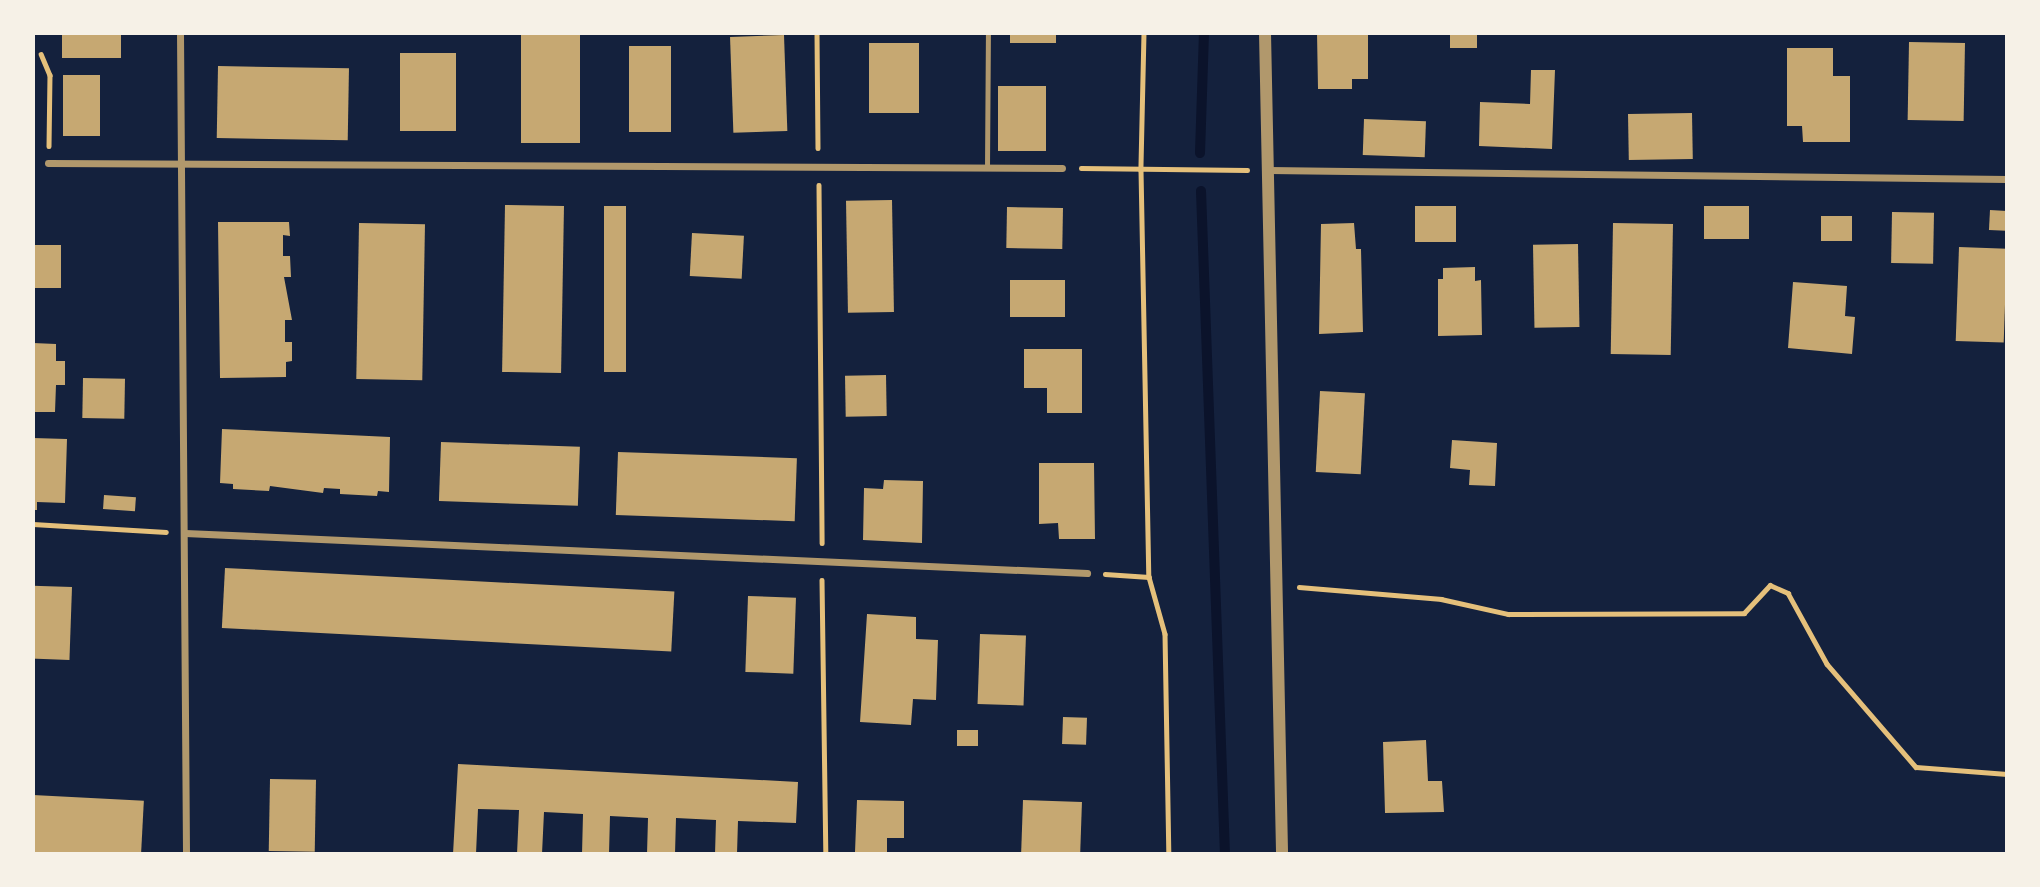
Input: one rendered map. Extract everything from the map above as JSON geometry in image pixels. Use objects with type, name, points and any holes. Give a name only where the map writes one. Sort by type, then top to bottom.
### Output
[{"type":"street","points":[[180,33],[186,854]]},
{"type":"street","points":[[1265,33],[1282,854]]},
{"type":"street","points":[[48,163],[180,166],[1062,168]]},
{"type":"street","points":[[1266,170],[2007,179]]},
{"type":"street","points":[[185,533],[1087,573]]},
{"type":"lane","points":[[987,168],[988,33]]},
{"type":"path","points":[[817,33],[826,854]]},
{"type":"path","points":[[1144,33],[1141,170],[1149,577],[1165,634],[1169,854]]},
{"type":"path","points":[[41,54],[50,75],[48,163]]},
{"type":"path","points":[[1062,168],[1266,170]]},
{"type":"path","points":[[33,524],[185,533]]},
{"type":"path","points":[[1087,573],[1149,577]]},
{"type":"path","points":[[1277,585],[1429,598],[1508,614],[1744,613],[1770,586],[1788,593],[1827,664],[1916,767],[2007,774]]},
{"type":"building","points":[[62,33],[121,33],[121,58],[62,58]]},
{"type":"building","points":[[521,33],[580,33],[580,143],[521,143]]},
{"type":"building","points":[[1010,33],[1056,33],[1056,43],[1010,43]]},
{"type":"building","points":[[1317,33],[1368,33],[1368,79],[1352,79],[1352,89],[1318,89]]},
{"type":"building","points":[[1450,33],[1477,33],[1477,48],[1450,48]]},
{"type":"building","points":[[784,35],[787,131],[733,133],[730,37]]},
{"type":"building","points":[[1909,42],[1965,43],[1964,121],[1908,120]]},
{"type":"building","points":[[869,43],[919,43],[919,113],[869,113]]},
{"type":"building","points":[[629,46],[671,46],[671,132],[629,132]]},
{"type":"building","points":[[1787,48],[1833,48],[1833,76],[1850,76],[1850,142],[1803,142],[1802,126],[1787,126]]},
{"type":"building","points":[[400,53],[456,53],[456,131],[400,131]]},
{"type":"building","points":[[218,66],[349,68],[348,140],[217,138]]},
{"type":"building","points":[[1531,70],[1555,70],[1552,149],[1479,146],[1480,102],[1530,104]]},
{"type":"building","points":[[63,75],[100,75],[100,136],[63,136]]},
{"type":"building","points":[[998,86],[1046,86],[1046,151],[998,151]]},
{"type":"building","points":[[1692,113],[1693,159],[1629,160],[1628,114]]},
{"type":"building","points":[[1364,119],[1426,121],[1425,157],[1363,155]]},
{"type":"building","points":[[892,200],[894,312],[848,313],[846,201]]},
{"type":"building","points":[[505,205],[564,206],[561,373],[502,372]]},
{"type":"building","points":[[604,206],[626,206],[626,372],[604,372]]},
{"type":"building","points":[[1415,206],[1456,206],[1456,242],[1415,242]]},
{"type":"building","points":[[1704,206],[1749,206],[1749,239],[1704,239]]},
{"type":"building","points":[[1007,207],[1063,208],[1062,249],[1006,248]]},
{"type":"building","points":[[1990,210],[2007,211],[2006,231],[1989,230]]},
{"type":"building","points":[[1892,212],[1934,213],[1933,264],[1891,263]]},
{"type":"building","points":[[1821,216],[1852,216],[1852,241],[1821,241]]},
{"type":"building","points":[[218,222],[289,222],[290,236],[283,235],[283,256],[290,256],[291,277],[284,277],[292,320],[285,320],[285,342],[292,342],[292,361],[286,362],[286,377],[220,378]]},
{"type":"building","points":[[359,223],[425,224],[422,380],[356,379]]},
{"type":"building","points":[[1354,223],[1356,249],[1361,249],[1363,332],[1319,334],[1321,224]]},
{"type":"building","points":[[1613,223],[1673,224],[1671,355],[1611,354]]},
{"type":"building","points":[[692,233],[744,236],[742,279],[690,276]]},
{"type":"building","points":[[1578,244],[1579,327],[1534,328],[1533,245]]},
{"type":"building","points":[[33,245],[61,245],[61,288],[33,288]]},
{"type":"building","points":[[1959,247],[2007,249],[2004,343],[1956,341]]},
{"type":"building","points":[[1475,267],[1475,281],[1481,280],[1482,335],[1438,336],[1438,279],[1443,279],[1443,268]]},
{"type":"building","points":[[1010,280],[1065,280],[1065,317],[1010,317]]},
{"type":"building","points":[[1793,282],[1847,286],[1845,316],[1855,317],[1852,354],[1788,348]]},
{"type":"building","points":[[33,343],[56,344],[56,361],[65,361],[65,385],[56,385],[55,412],[33,412]]},
{"type":"building","points":[[1024,349],[1082,349],[1082,413],[1047,413],[1047,388],[1024,388]]},
{"type":"building","points":[[886,375],[887,416],[846,417],[845,376]]},
{"type":"building","points":[[83,378],[125,379],[124,419],[82,418]]},
{"type":"building","points":[[1320,391],[1365,393],[1361,474],[1316,472]]},
{"type":"building","points":[[222,429],[390,437],[389,492],[378,491],[377,496],[340,494],[340,489],[324,488],[323,493],[270,486],[269,491],[233,489],[233,484],[220,483]]},
{"type":"building","points":[[33,438],[67,439],[65,503],[37,502],[37,510],[33,510]]},
{"type":"building","points":[[1452,440],[1497,443],[1495,486],[1469,485],[1470,470],[1450,468]]},
{"type":"building","points":[[441,442],[580,447],[578,506],[439,501]]},
{"type":"building","points":[[618,452],[797,458],[795,521],[616,515]]},
{"type":"building","points":[[1039,463],[1094,463],[1095,539],[1059,539],[1058,523],[1039,524]]},
{"type":"building","points":[[884,480],[923,481],[922,543],[863,540],[864,488],[883,489]]},
{"type":"building","points":[[104,495],[136,497],[135,511],[103,509]]},
{"type":"building","points":[[225,568],[674,592],[671,651],[222,628]]},
{"type":"building","points":[[33,586],[72,587],[69,660],[33,659]]},
{"type":"building","points":[[748,596],[796,598],[793,674],[745,672]]},
{"type":"building","points":[[867,614],[916,617],[916,639],[938,640],[936,700],[913,699],[911,725],[860,722]]},
{"type":"building","points":[[980,634],[1026,636],[1024,706],[978,704]]},
{"type":"building","points":[[1063,717],[1087,718],[1086,745],[1062,744]]},
{"type":"building","points":[[957,730],[978,730],[978,746],[957,746]]},
{"type":"building","points":[[1426,740],[1428,781],[1442,781],[1444,812],[1385,813],[1383,742]]},
{"type":"building","points":[[458,764],[798,782],[796,823],[738,821],[737,854],[715,854],[716,820],[676,818],[675,854],[647,854],[648,818],[610,816],[609,854],[582,854],[583,814],[544,812],[542,854],[517,854],[519,810],[478,809],[476,854],[453,854]]},
{"type":"building","points":[[270,779],[316,780],[315,852],[269,851]]},
{"type":"building","points":[[33,795],[144,801],[141,854],[33,854]]},
{"type":"building","points":[[857,800],[904,801],[904,838],[887,838],[887,853],[855,852]]},
{"type":"building","points":[[1023,800],[1082,802],[1080,854],[1021,852]]},
{"type":"waterway","points":[[1200,153],[1204,33]]},
{"type":"waterway","points":[[1201,191],[1225,854]]}]
